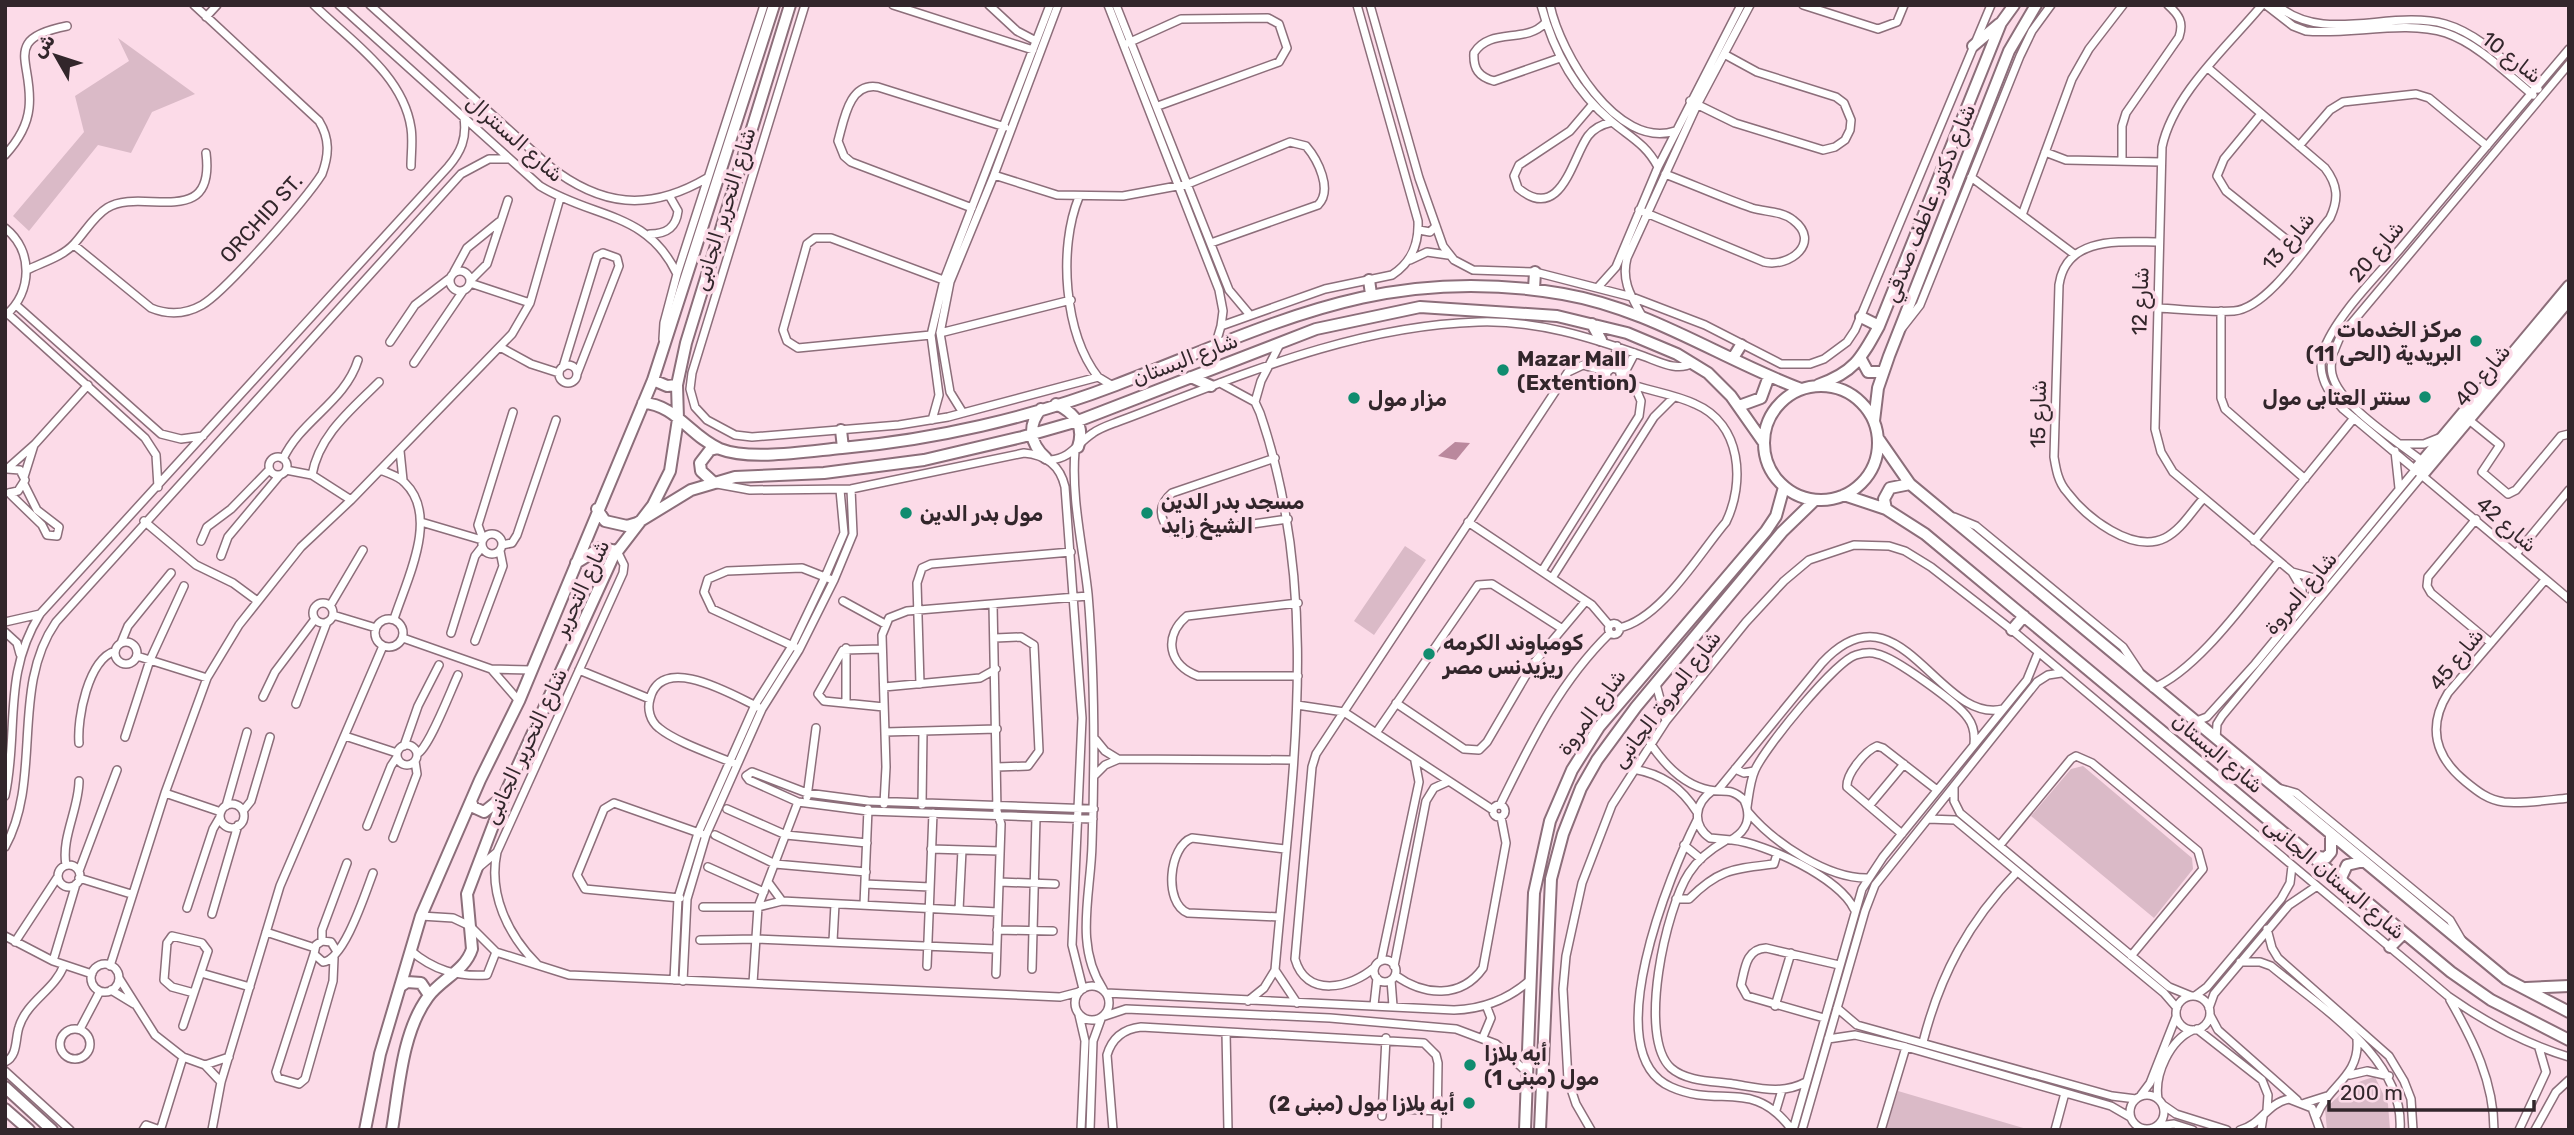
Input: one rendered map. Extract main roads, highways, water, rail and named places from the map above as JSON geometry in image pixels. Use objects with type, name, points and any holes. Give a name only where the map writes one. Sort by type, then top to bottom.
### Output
[{"type":"place","name":"مركز الخدمات البريدية (الحى 11)","points":[[2476,341]]},
{"type":"place","name":"Mazar Mall (Extention)","points":[[1503,370]]},
{"type":"place","name":"سنتر العتابى مول","points":[[2425,397]]},
{"type":"place","name":"مزار مول","points":[[1354,398]]},
{"type":"place","name":"مول بدر الدين","points":[[906,513]]},
{"type":"place","name":"مسجد بدر الدين الشيخ زايد","points":[[1147,513]]},
{"type":"place","name":"كومباوند الكرمه ريزيدنس مصر","points":[[1429,654]]},
{"type":"place","name":"أيه بلازا مول (مبنى 1)","points":[[1470,1065]]},
{"type":"place","name":"أيه بلازا مول (مبنى 2)","points":[[1469,1103]]}]
